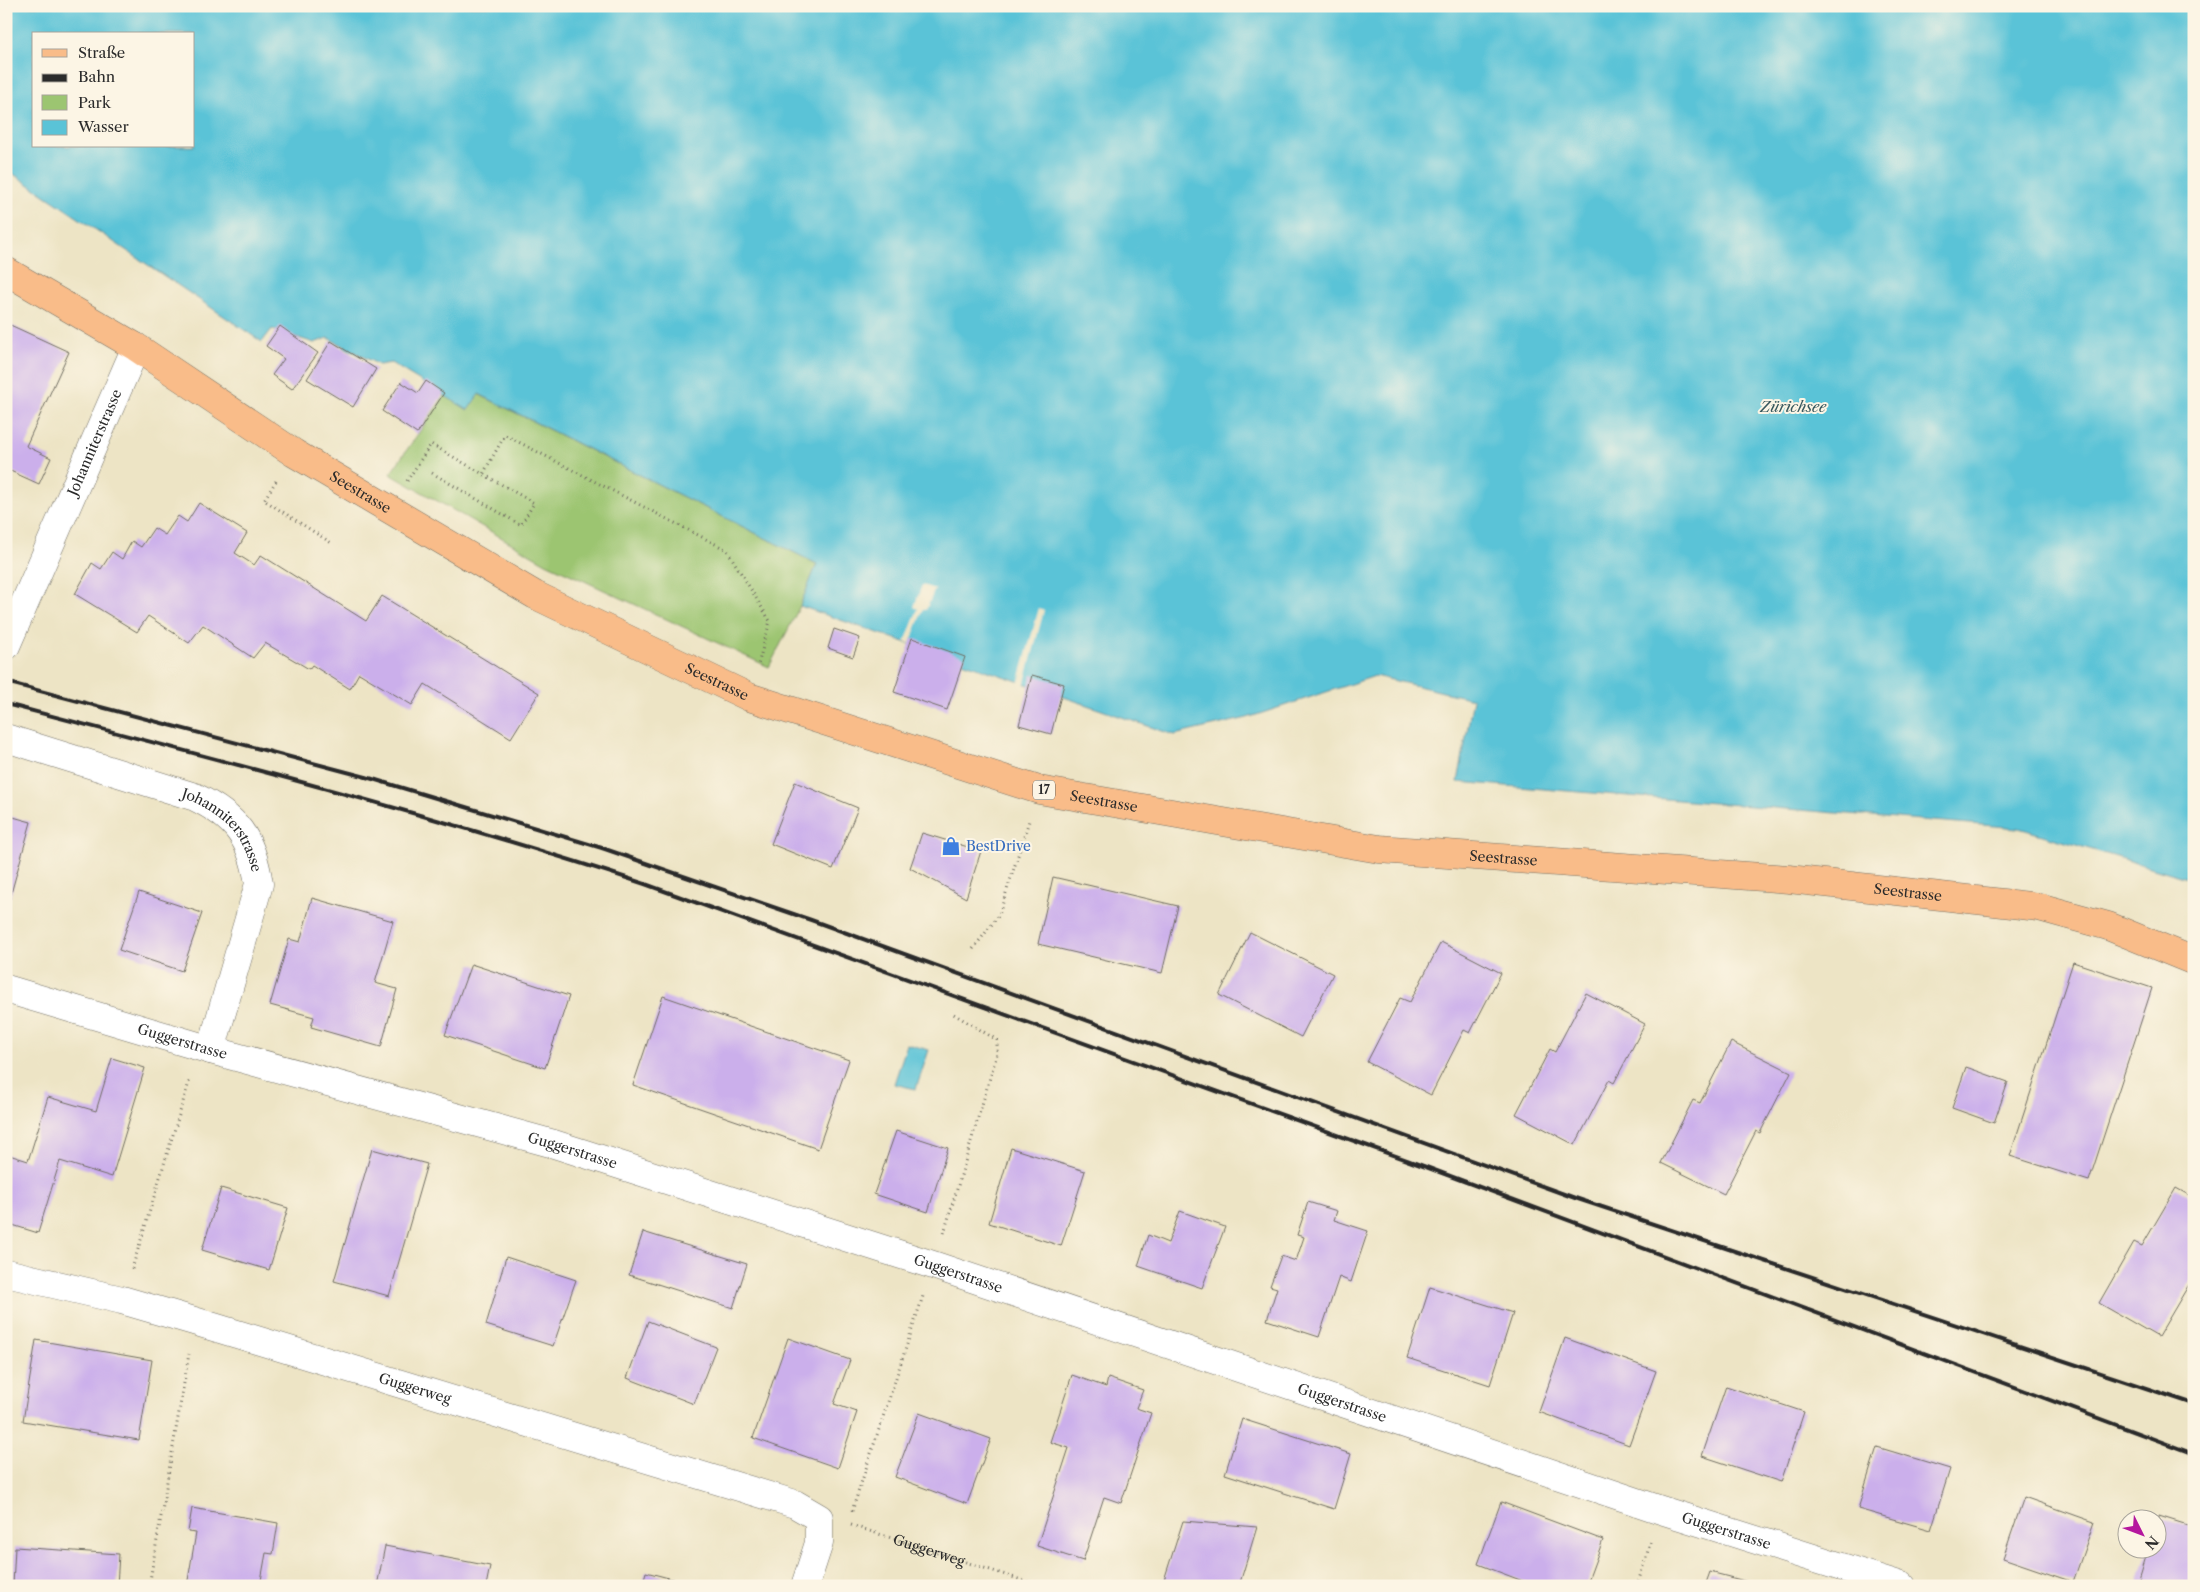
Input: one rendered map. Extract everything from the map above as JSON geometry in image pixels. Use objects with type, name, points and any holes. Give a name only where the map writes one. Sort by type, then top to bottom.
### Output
[{"type":"main road","name":"Seestrasse","points":[[6,271],[136,347],[294,453],[535,595],[749,697],[1039,790],[1379,849],[1789,879],[2039,908],[2108,926],[2194,961]]},
{"type":"street","name":"Johanniterstrasse","points":[[6,646],[136,347]]},
{"type":"street","name":"Johanniterstrasse","points":[[6,738],[195,797],[213,806],[233,820],[248,840],[256,861],[258,884],[211,1050]]},
{"type":"street","name":"Guggerstrasse","points":[[6,988],[211,1050],[582,1153],[934,1265],[1661,1510],[1902,1586]]},
{"type":"street","name":"Guggerweg","points":[[6,1273],[122,1300],[795,1504],[819,1518]]},
{"type":"street","points":[[804,1586],[819,1542],[819,1518]]},
{"type":"path","points":[[483,474],[505,435],[727,550],[770,621],[763,648]]},
{"type":"path","points":[[390,509],[431,444],[534,503],[521,525],[432,473]]},
{"type":"path","points":[[294,453],[264,500],[333,544]]},
{"type":"path","points":[[973,949],[999,916],[1039,790]]},
{"type":"path","points":[[944,1232],[997,1054],[997,1040],[952,1013]]},
{"type":"path","points":[[122,1300],[192,1070]]},
{"type":"path","points":[[848,1523],[925,1290]]},
{"type":"path","points":[[149,1586],[194,1322]]},
{"type":"path","name":"Guggerweg","points":[[819,1518],[848,1523],[1040,1586]]},
{"type":"path","points":[[1637,1586],[1644,1561]]},
{"type":"green space","points":[[478,394],[817,564],[800,606],[769,667],[546,563],[390,474],[445,395],[468,410]]},
{"type":"water","name":"Zürichsee","points":[[6,6],[2194,6],[2194,880],[2019,828],[1458,782],[1473,699],[1375,676],[1247,718],[1174,735],[800,606],[817,564],[479,394],[468,410],[391,363],[379,365],[328,338],[314,343],[272,329],[262,342],[6,169]]},
{"type":"water","points":[[907,1044],[929,1050],[916,1089],[894,1084]]},
{"type":"pier","points":[[922,585],[935,589],[926,610],[923,609],[910,644],[905,642],[918,609],[914,607]]},
{"type":"pier","points":[[1039,608],[1044,610],[1024,686],[1018,684]]},
{"type":"building","points":[[6,323],[69,352],[26,446],[51,458],[39,484],[6,469]]},
{"type":"building","points":[[280,326],[318,353],[292,389],[272,375],[284,359],[266,346]]},
{"type":"building","points":[[331,341],[376,369],[353,407],[307,379]]},
{"type":"building","points":[[426,381],[444,393],[417,434],[382,411],[401,382],[418,393]]},
{"type":"building","points":[[199,503],[247,533],[235,553],[254,565],[261,555],[366,621],[382,596],[539,693],[511,738],[425,684],[412,705],[359,673],[350,689],[312,665],[309,669],[265,643],[253,658],[203,625],[189,643],[148,616],[137,632],[75,594],[92,563],[101,569],[112,552],[122,559],[132,541],[141,547],[154,528],[165,535],[178,516],[187,522]]},
{"type":"building","points":[[834,629],[860,638],[853,657],[828,648]]},
{"type":"building","points":[[912,638],[965,657],[947,710],[894,692]]},
{"type":"building","points":[[1032,675],[1064,684],[1051,734],[1019,725]]},
{"type":"building","points":[[795,782],[858,808],[833,869],[771,844]]},
{"type":"building","points":[[6,815],[31,822],[7,908],[6,907]]},
{"type":"building","points":[[922,833],[981,851],[966,898],[910,868]]},
{"type":"building","points":[[1053,877],[1178,906],[1162,973],[1038,944]]},
{"type":"building","points":[[139,892],[202,913],[182,971],[119,950]]},
{"type":"building","points":[[312,898],[393,921],[375,983],[397,989],[381,1047],[311,1027],[314,1017],[270,1005],[289,939],[300,942]]},
{"type":"building","points":[[1250,932],[1333,974],[1301,1037],[1219,995]]},
{"type":"building","points":[[1441,942],[1501,973],[1470,1033],[1464,1030],[1431,1095],[1367,1062],[1400,998],[1410,1002]]},
{"type":"building","points":[[2073,962],[2152,988],[2089,1181],[2010,1156]]},
{"type":"building","points":[[471,964],[569,996],[545,1068],[445,1035]]},
{"type":"building","points":[[1586,993],[1645,1024],[1614,1083],[1609,1080],[1575,1145],[1516,1114],[1550,1049],[1555,1052]]},
{"type":"building","points":[[663,996],[849,1060],[818,1149],[633,1085]]},
{"type":"building","points":[[1731,1042],[1791,1072],[1760,1133],[1756,1131],[1724,1194],[1661,1163],[1693,1100],[1700,1103]]},
{"type":"building","points":[[112,1058],[145,1068],[112,1177],[60,1161],[38,1233],[6,1223],[6,1154],[28,1161],[48,1097],[96,1111]]},
{"type":"building","points":[[1966,1067],[2008,1082],[1994,1123],[1952,1108]]},
{"type":"building","points":[[896,1131],[948,1148],[928,1212],[874,1194]]},
{"type":"building","points":[[1011,1148],[1085,1171],[1061,1246],[989,1223]]},
{"type":"building","points":[[372,1149],[427,1164],[389,1296],[334,1281]]},
{"type":"building","points":[[221,1188],[288,1208],[269,1270],[202,1250]]},
{"type":"building","points":[[2176,1188],[2194,1198],[2194,1276],[2158,1337],[2099,1303],[2134,1242],[2142,1246]]},
{"type":"building","points":[[1308,1202],[1337,1211],[1334,1220],[1368,1231],[1351,1282],[1339,1277],[1319,1337],[1267,1320],[1277,1288],[1270,1286],[1281,1256],[1296,1261],[1304,1237],[1297,1235]]},
{"type":"building","points":[[1180,1211],[1225,1227],[1202,1288],[1138,1266],[1148,1235],[1168,1243]]},
{"type":"building","points":[[643,1232],[747,1264],[733,1308],[629,1275]]},
{"type":"building","points":[[506,1257],[576,1280],[553,1346],[486,1325]]},
{"type":"building","points":[[1430,1287],[1513,1313],[1490,1385],[1407,1358]]},
{"type":"building","points":[[648,1321],[716,1347],[694,1404],[627,1378]]},
{"type":"building","points":[[788,1338],[850,1360],[834,1404],[857,1412],[838,1468],[753,1438]]},
{"type":"building","points":[[1565,1338],[1656,1371],[1629,1445],[1539,1412]]},
{"type":"building","points":[[36,1340],[152,1360],[139,1440],[23,1421]]},
{"type":"building","points":[[1072,1375],[1106,1387],[1108,1378],[1143,1390],[1136,1408],[1151,1413],[1121,1503],[1104,1497],[1083,1561],[1037,1546],[1069,1448],[1050,1442]]},
{"type":"building","points":[[1726,1386],[1804,1412],[1781,1482],[1702,1456]]},
{"type":"building","points":[[919,1413],[991,1439],[967,1504],[895,1477]]},
{"type":"building","points":[[1242,1419],[1351,1454],[1334,1509],[1225,1474]]},
{"type":"building","points":[[1877,1447],[1950,1469],[1931,1530],[1858,1509]]},
{"type":"building","points":[[2024,1497],[2094,1522],[2073,1582],[2003,1558]]},
{"type":"building","points":[[1501,1502],[1603,1540],[1586,1586],[1536,1586],[1478,1564]]},
{"type":"building","points":[[192,1508],[278,1523],[273,1554],[266,1553],[260,1586],[187,1586],[196,1533],[188,1532]]},
{"type":"building","points":[[2168,1519],[2194,1527],[2194,1586],[2137,1586],[2145,1560],[2168,1560]]},
{"type":"building","points":[[1183,1521],[1257,1527],[1239,1586],[1183,1586],[1164,1580]]},
{"type":"building","points":[[385,1546],[490,1566],[486,1586],[377,1586]]},
{"type":"building","points":[[15,1547],[119,1554],[117,1586],[13,1586]]},
{"type":"building","points":[[646,1572],[695,1585],[695,1586],[642,1586]]},
{"type":"building","points":[[1710,1572],[1760,1585],[1760,1586],[1705,1586]]},
{"type":"railway","points":[[6,682],[366,777],[602,848],[811,920],[1575,1198],[2194,1404]]},
{"type":"railway","points":[[6,704],[407,811],[645,884],[1426,1167],[2194,1454]]},
{"type":"place","name":"BestDrive","points":[[951,846]]}]
